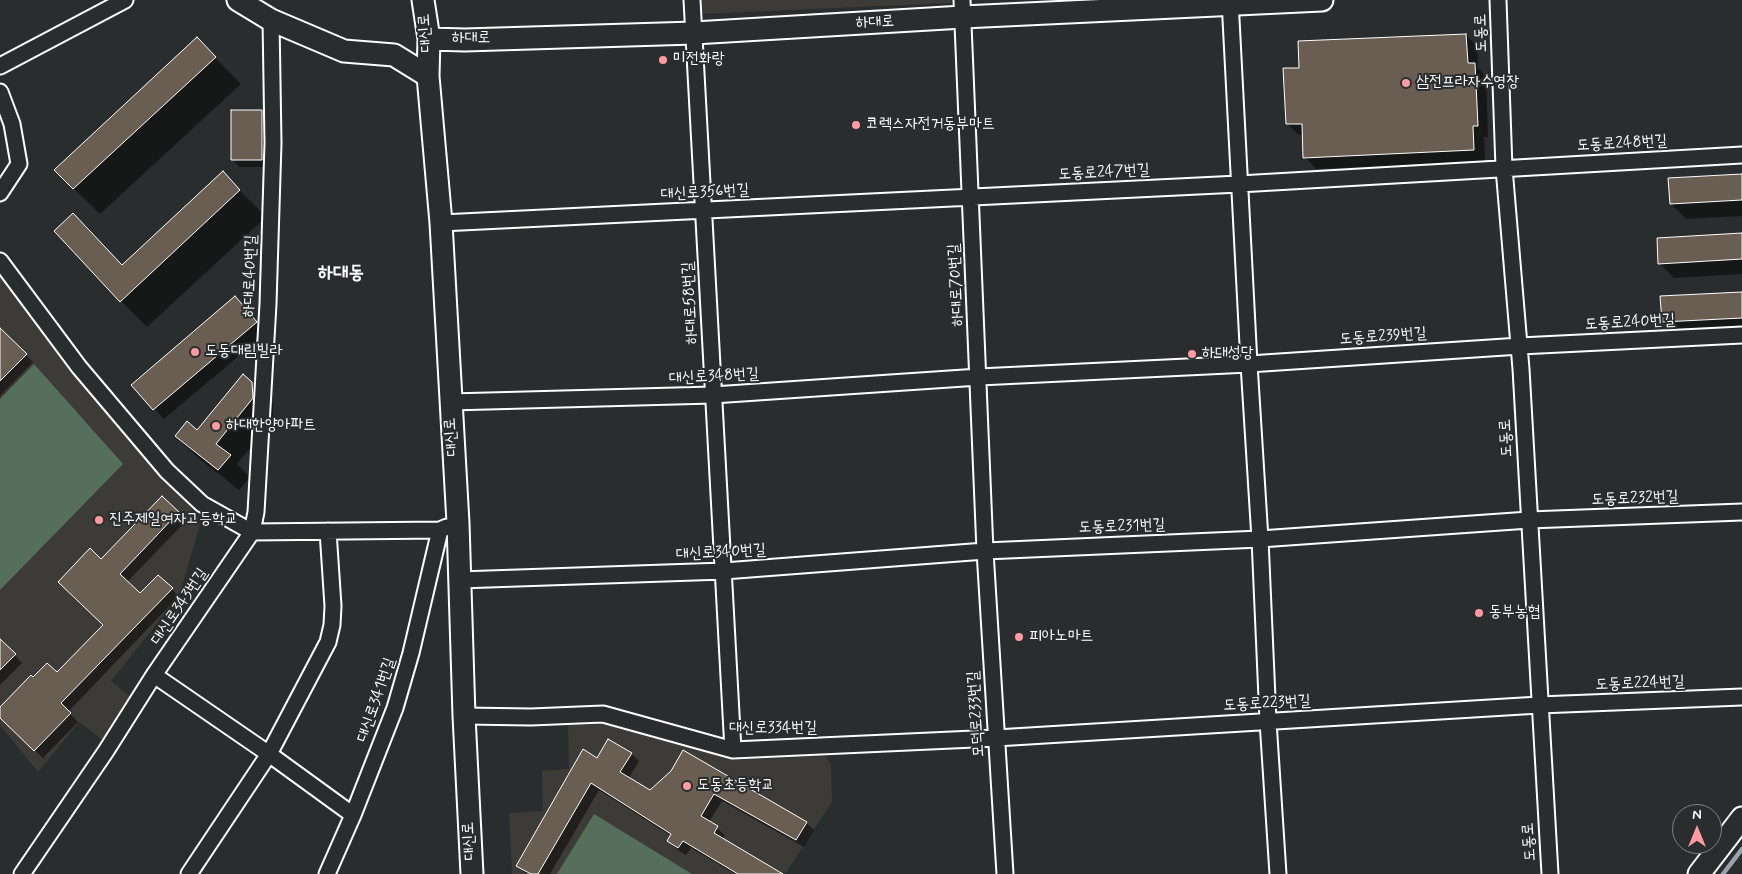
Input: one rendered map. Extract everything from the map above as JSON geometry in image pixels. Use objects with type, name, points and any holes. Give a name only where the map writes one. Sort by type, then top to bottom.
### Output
[{"type":"street","points":[[0,66],[125,0]]},
{"type":"street","points":[[238,0],[271,20],[344,51],[394,54],[428,76]]},
{"type":"street","name":"대신로","points":[[423,0],[429,39],[428,76],[441,223],[450,402],[449,527],[459,580],[472,874]]},
{"type":"street","name":"하대로58번길","points":[[692,0],[733,750]]},
{"type":"street","name":"하대로","points":[[429,39],[465,40],[694,33],[962,9],[1322,0]]},
{"type":"street","name":"도동로","points":[[1498,0],[1504,168],[1520,346],[1550,874]]},
{"type":"street","points":[[1230,2],[1260,539],[1268,722],[1278,874]]},
{"type":"street","name":"하대로70번길","points":[[962,9],[985,551]]},
{"type":"street","name":"하대로40번길","points":[[252,532],[256,512],[268,304],[273,143],[271,20]]},
{"type":"street","points":[[0,92],[12,124],[19,164],[0,193]]},
{"type":"street","name":"도동로248번길","points":[[1504,168],[1742,155]]},
{"type":"street","name":"도동로247번길","points":[[970,196],[1239,184],[1504,168]]},
{"type":"street","name":"대신로356번길","points":[[441,223],[970,196]]},
{"type":"street","points":[[0,261],[79,367],[166,471],[202,504],[252,532],[328,532],[449,527]]},
{"type":"street","name":"도동로240번길","points":[[1520,346],[1742,335]]},
{"type":"street","name":"도동로239번길","points":[[978,377],[1249,364],[1520,346]]},
{"type":"street","name":"대신로348번길","points":[[450,402],[713,395],[978,377]]},
{"type":"street","name":"도동로232번길","points":[[1529,520],[1742,512]]},
{"type":"street","name":"도동로231번길","points":[[985,551],[1260,539],[1529,520]]},
{"type":"street","name":"대신로341번길","points":[[327,874],[353,815],[395,708],[449,527]]},
{"type":"street","name":"대신로343번길","points":[[22,874],[106,751],[154,675],[252,532]]},
{"type":"street","points":[[189,874],[269,754],[328,642],[332,625],[332,606],[328,532]]},
{"type":"street","name":"대신로340번길","points":[[459,580],[724,571],[985,551]]},
{"type":"street","name":"모덕로233번길","points":[[985,551],[1005,874]]},
{"type":"street","points":[[154,675],[269,754],[353,815]]},
{"type":"street","name":"도동로224번길","points":[[1539,705],[1742,698]]},
{"type":"street","name":"도동로223번길","points":[[996,738],[1539,705]]},
{"type":"street","name":"대신로334번길","points":[[464,716],[531,717],[603,714],[733,750],[996,738]]},
{"type":"street","points":[[1699,874],[1742,818]]},
{"type":"shaded area","points":[[699,0],[951,0],[951,3],[699,14]]},
{"type":"shaded area","name":"진주제일여자고등학교","points":[[0,277],[57,351],[98,396],[197,515],[200,525],[179,596],[111,681],[132,698],[109,745],[79,722],[38,772],[0,725]]},
{"type":"shaded area","name":"도동초등학교","points":[[605,724],[734,760],[825,756],[831,764],[832,802],[785,874],[512,874],[509,813],[543,811],[542,771],[569,769],[568,725]]},
{"type":"green space","points":[[34,364],[123,464],[0,590],[0,399]]},
{"type":"green space","points":[[594,814],[692,874],[557,874]]},
{"type":"building","points":[[1466,34],[1468,63],[1475,63],[1478,126],[1473,126],[1474,150],[1303,158],[1302,124],[1286,124],[1283,68],[1299,68],[1298,41]]},
{"type":"building","points":[[197,37],[216,57],[73,189],[54,170]]},
{"type":"building","points":[[231,110],[262,110],[262,160],[231,160]]},
{"type":"building","points":[[223,171],[240,190],[120,302],[54,231],[73,213],[122,265]]},
{"type":"building","points":[[1742,174],[1742,200],[1670,204],[1668,178]]},
{"type":"building","points":[[1742,233],[1742,259],[1658,264],[1657,238]]},
{"type":"building","points":[[1742,292],[1742,318],[1662,322],[1660,296]]},
{"type":"building","name":"도동대림빌라","points":[[235,296],[257,322],[153,410],[131,385]]},
{"type":"building","points":[[0,328],[27,354],[0,381]]},
{"type":"building","name":"하대한양아파트","points":[[243,374],[252,382],[253,398],[216,444],[231,455],[218,470],[175,436],[187,421],[197,430]]},
{"type":"building","points":[[162,496],[179,512],[120,574],[140,593],[158,575],[173,588],[61,703],[71,713],[34,751],[0,718],[0,707],[31,675],[33,677],[47,663],[57,672],[103,625],[58,582],[90,548],[101,559]]},
{"type":"building","points":[[0,639],[16,654],[0,670]]},
{"type":"building","points":[[608,739],[632,753],[620,772],[650,790],[671,771],[683,750],[807,822],[796,840],[714,794],[701,816],[718,826],[714,833],[783,874],[738,874],[683,841],[678,848],[667,841],[671,834],[591,783],[538,874],[531,874],[516,866],[583,749],[597,758]]},
{"type":"waterway","points":[[1723,874],[1742,849]]},
{"type":"place","name":"미전화랑","points":[[663,60]]},
{"type":"place","name":"삼전프라자수영장","points":[[1406,83]]},
{"type":"place","name":"코렉스자전거동부마트","points":[[856,125]]},
{"type":"place","name":"도동대림빌라","points":[[195,352]]},
{"type":"place","name":"하대성당","points":[[1192,354]]},
{"type":"place","name":"하대한양아파트","points":[[216,426]]},
{"type":"place","name":"진주제일여자고등학교","points":[[99,520]]},
{"type":"place","name":"동부농협","points":[[1479,613]]},
{"type":"place","name":"피아노마트","points":[[1019,637]]},
{"type":"place","name":"도동초등학교","points":[[687,786]]},
{"type":"district","name":"하대동","points":[[341,274]]}]
